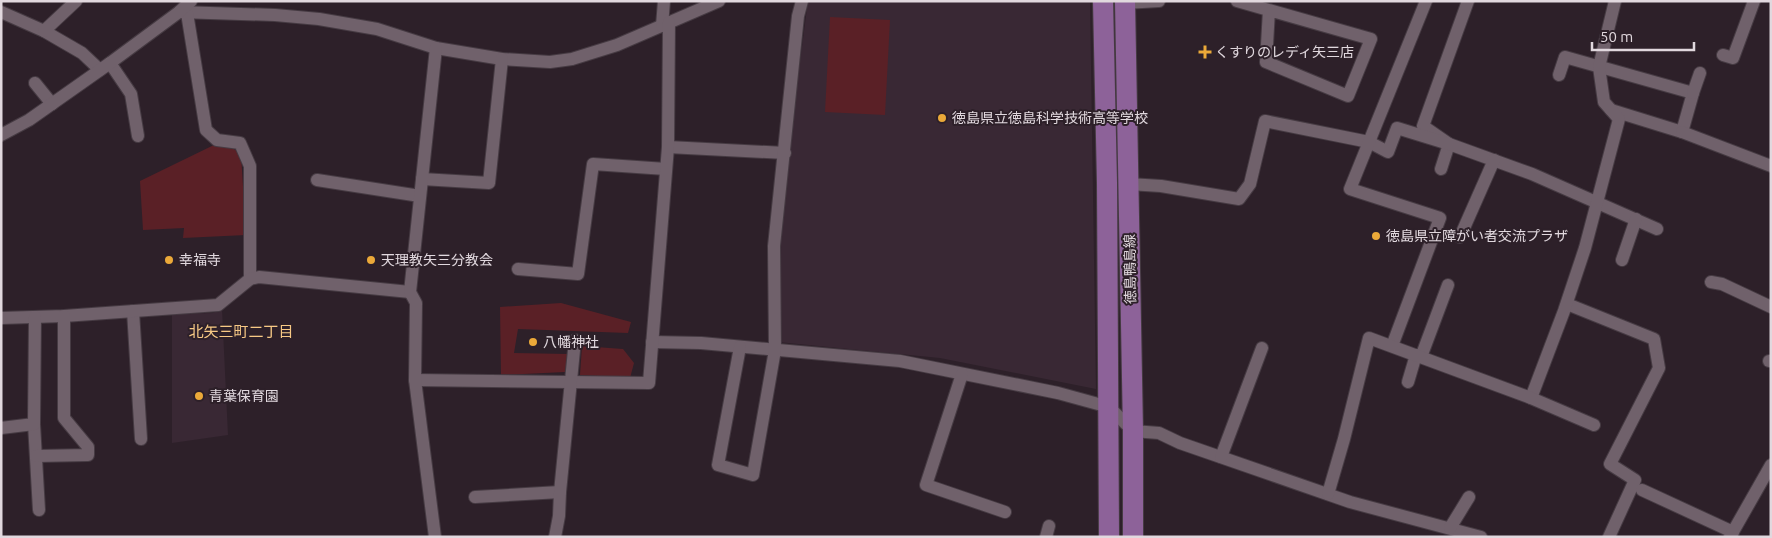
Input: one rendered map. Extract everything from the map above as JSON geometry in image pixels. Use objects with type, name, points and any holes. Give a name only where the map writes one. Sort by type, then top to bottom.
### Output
[{"type":"main road","name":"徳島鴨島線","points":[[1103,1],[1107,183],[1108,537]]},
{"type":"main road","name":"徳島鴨島線","points":[[1125,2],[1133,431],[1133,537]]},
{"type":"street","points":[[1,5],[6,1]]},
{"type":"street","points":[[44,31],[76,1]]},
{"type":"street","points":[[415,380],[649,383],[668,147],[664,1]]},
{"type":"street","points":[[1,134],[29,120],[187,6],[319,19],[377,29],[436,48],[502,59],[543,62],[572,59],[618,45],[719,1]]},
{"type":"street","points":[[740,347],[718,465],[754,475],[775,350],[774,246],[798,16],[802,1]]},
{"type":"street","points":[[1125,2],[1158,1]]},
{"type":"street","points":[[1237,1],[1371,39],[1348,96],[1266,62],[1268,10]]},
{"type":"street","points":[[1392,346],[1440,218],[1350,189],[1426,1]]},
{"type":"street","points":[[1449,144],[1423,126],[1468,1]]},
{"type":"street","points":[[1530,398],[1567,304],[1585,248],[1619,119],[1604,102],[1600,67],[1615,1]]},
{"type":"street","points":[[1723,55],[1733,58],[1754,1]]},
{"type":"street","points":[[187,6],[206,130],[217,140],[240,143],[250,166],[250,279]]},
{"type":"street","points":[[1,12],[44,31],[105,67],[132,94],[138,136]]},
{"type":"street","points":[[435,537],[415,380],[416,303],[410,292],[436,48]]},
{"type":"street","points":[[1559,76],[1565,56],[1693,93]]},
{"type":"street","points":[[422,180],[489,183],[502,59]]},
{"type":"street","points":[[1682,132],[1700,73]]},
{"type":"street","points":[[35,83],[52,104]]},
{"type":"street","points":[[1611,110],[1682,132],[1771,166]]},
{"type":"street","points":[[1129,184],[1161,186],[1238,199],[1250,184],[1265,121],[1369,142],[1388,152],[1398,128],[1532,174],[1657,229]]},
{"type":"street","points":[[1441,169],[1449,144]]},
{"type":"street","points":[[668,147],[785,153]]},
{"type":"street","points":[[1460,237],[1494,160]]},
{"type":"street","points":[[518,268],[578,274],[593,164],[666,169]]},
{"type":"street","points":[[317,180],[420,196]]},
{"type":"street","points":[[1622,260],[1636,220]]},
{"type":"street","points":[[1,318],[35,318],[218,305],[250,279],[260,277],[410,292]]},
{"type":"street","points":[[1710,282],[1722,284],[1771,307]]},
{"type":"street","points":[[1408,382],[1448,285]]},
{"type":"street","points":[[1567,304],[1654,339],[1659,368],[1610,464],[1635,480],[1609,537]]},
{"type":"street","points":[[133,311],[141,439]]},
{"type":"street","points":[[36,456],[88,455],[88,447],[64,418],[64,316]]},
{"type":"street","points":[[35,318],[34,424],[39,510]]},
{"type":"street","points":[[1328,494],[1369,338],[1530,398],[1594,425]]},
{"type":"street","points":[[555,537],[559,516],[575,340]]},
{"type":"street","points":[[652,342],[701,343],[900,361],[1058,393],[1108,407],[1133,431],[1159,433],[1221,457],[1350,502],[1443,530],[1481,537]]},
{"type":"street","points":[[1221,457],[1262,348]]},
{"type":"street","points":[[962,374],[926,485],[1005,512]]},
{"type":"street","points":[[1,428],[34,424]]},
{"type":"street","points":[[1642,490],[1732,535],[1771,465]]},
{"type":"street","points":[[475,497],[560,492]]},
{"type":"street","points":[[1443,530],[1469,497]]},
{"type":"shaded area","name":"徳島県立徳島科学技術高等学校","points":[[808,1],[1090,1],[1096,389],[940,358],[778,342],[777,234]]},
{"type":"shaded area","points":[[830,17],[890,20],[885,115],[825,112]]},
{"type":"shaded area","points":[[216,144],[231,147],[241,154],[246,235],[183,238],[184,228],[143,230],[140,181]]},
{"type":"shaded area","points":[[561,303],[631,322],[628,333],[518,329],[514,353],[568,354],[565,372],[501,375],[500,307]]},
{"type":"shaded area","name":"青葉保育園","points":[[222,309],[228,435],[172,443],[172,314],[213,313]]},
{"type":"shaded area","points":[[582,346],[623,349],[634,363],[630,378],[580,375]]},
{"type":"place","name":"くすりのレディ矢三店","points":[[1205,52]]},
{"type":"place","name":"徳島県立徳島科学技術高等学校","points":[[942,118]]},
{"type":"place","name":"徳島県立障がい者交流プラザ","points":[[1376,236]]},
{"type":"place","name":"幸福寺","points":[[169,260]]},
{"type":"place","name":"天理教矢三分教会","points":[[371,260]]},
{"type":"place","name":"八幡神社","points":[[533,342]]},
{"type":"place","name":"青葉保育園","points":[[199,396]]},
{"type":"district","name":"北矢三町二丁目","points":[[241,332]]}]
